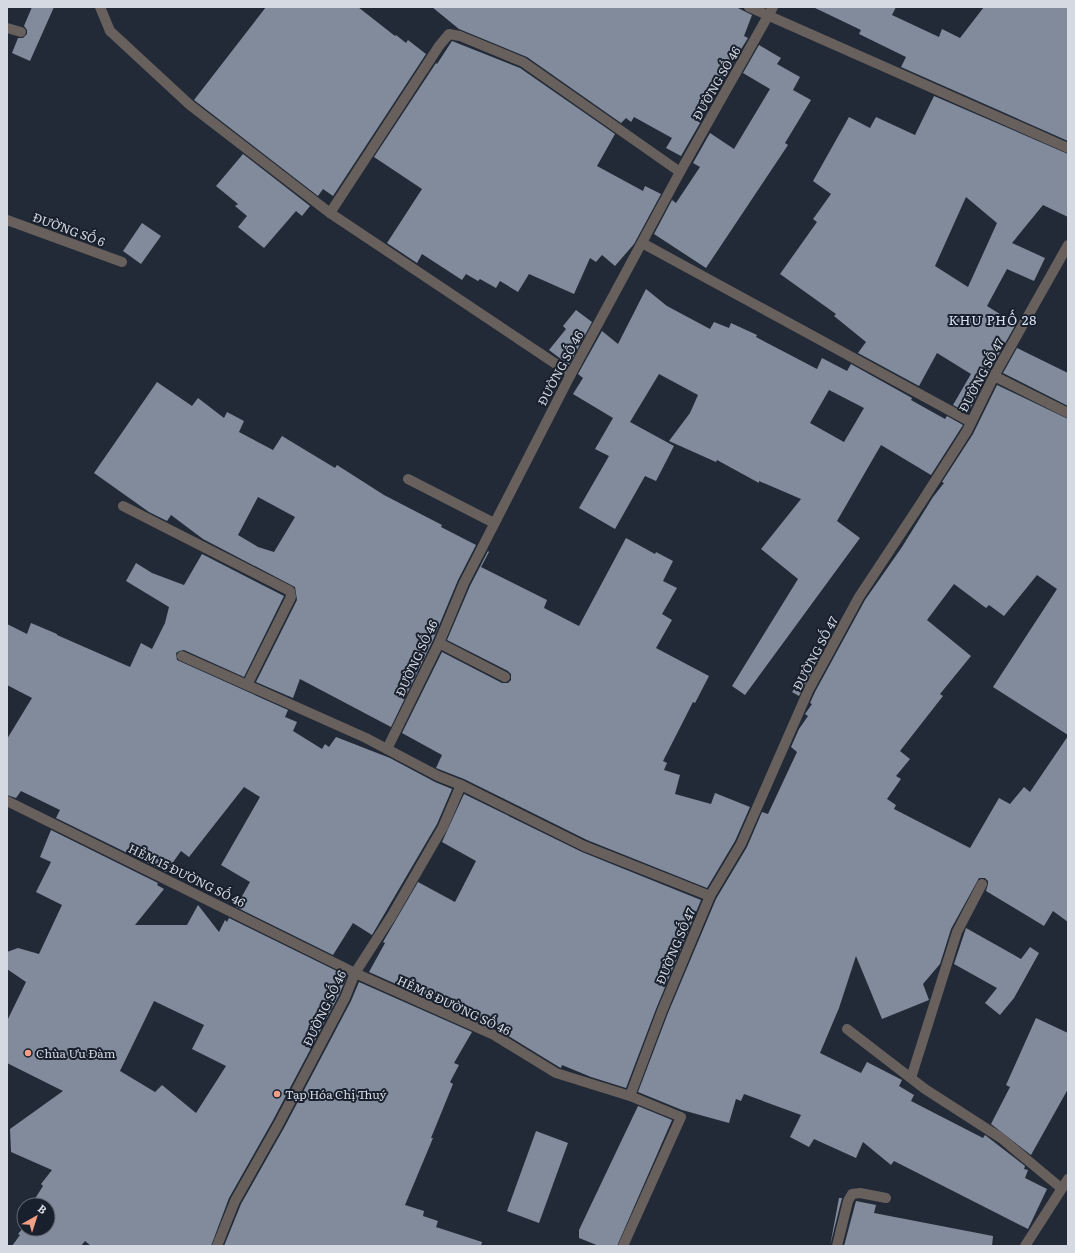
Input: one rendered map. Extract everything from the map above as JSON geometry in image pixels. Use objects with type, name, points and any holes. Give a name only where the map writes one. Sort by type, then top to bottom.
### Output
[{"type":"street","points":[[100,7],[110,31],[190,105],[330,213],[571,374]]},
{"type":"street","points":[[749,7],[1068,148]]},
{"type":"street","name":"ĐƯỜNG SỐ 46","points":[[387,749],[439,643],[464,582],[571,374],[680,172],[769,17],[773,7]]},
{"type":"street","points":[[7,28],[21,32]]},
{"type":"street","points":[[330,213],[434,53],[448,34],[460,36],[522,62],[680,172]]},
{"type":"street","name":"ĐƯỜNG SỐ 6","points":[[7,220],[122,262]]},
{"type":"street","points":[[642,243],[971,422]]},
{"type":"street","name":"ĐƯỜNG SỐ 47","points":[[630,1096],[662,1011],[710,896],[741,844],[809,689],[859,597],[921,503],[971,422],[994,376],[1068,245]]},
{"type":"street","points":[[994,376],[1068,412]]},
{"type":"street","points":[[408,479],[494,523]]},
{"type":"street","points":[[123,506],[290,591],[291,597],[247,685]]},
{"type":"street","points":[[439,643],[505,678]]},
{"type":"street","points":[[182,656],[387,749],[438,776],[461,785],[584,846],[710,896]]},
{"type":"street","name":"ĐƯỜNG SỐ 46","points":[[217,1246],[235,1201],[278,1125],[346,998],[355,973],[391,917],[443,827],[461,785]]},
{"type":"street","name":"HẺM 15 ĐƯỜNG SỐ 46","points":[[7,801],[355,973]]},
{"type":"street","points":[[911,1078],[957,932],[982,884]]},
{"type":"street","name":"HẺM 8 ĐƯỜNG SỐ 46","points":[[355,973],[494,1035],[556,1073],[630,1096],[681,1117],[623,1246]]},
{"type":"street","points":[[847,1029],[925,1089],[1001,1138],[1061,1188]]},
{"type":"street","points":[[1025,1246],[1068,1178]]},
{"type":"street","points":[[836,1246],[848,1201],[852,1194],[860,1193],[886,1198]]},
{"type":"building","points":[[32,7],[54,7],[30,61],[12,53],[18,38],[23,38],[27,34],[27,30],[24,26]]},
{"type":"building","points":[[266,7],[358,7],[395,36],[396,35],[406,43],[408,40],[426,54],[333,196],[323,189],[318,196],[194,100]]},
{"type":"building","points":[[432,7],[736,7],[752,15],[744,36],[748,38],[701,114],[704,116],[681,156],[666,148],[672,138],[634,117],[631,122],[626,118],[621,123],[527,57],[459,29]]},
{"type":"building","points":[[813,7],[896,7],[892,15],[939,37],[942,29],[960,38],[984,7],[1068,7],[1068,141],[901,67],[906,57],[859,34],[861,30]]},
{"type":"building","points":[[452,41],[520,68],[615,134],[597,166],[643,191],[645,186],[661,194],[634,244],[615,266],[602,255],[596,262],[590,258],[574,294],[529,274],[518,292],[500,281],[496,288],[480,279],[478,281],[466,274],[462,280],[422,254],[417,263],[387,243],[422,189],[374,157]]},
{"type":"building","points":[[759,45],[781,58],[777,64],[800,77],[793,90],[811,100],[785,143],[788,145],[706,268],[654,234],[672,200],[676,203],[700,167],[693,163],[710,133],[734,149],[770,89],[743,73]]},
{"type":"building","points":[[934,96],[1068,154],[1068,217],[1043,205],[1012,243],[1045,258],[1034,281],[1007,269],[987,306],[1016,324],[988,373],[968,413],[953,405],[971,374],[937,353],[919,386],[858,353],[866,342],[834,316],[836,314],[780,274],[817,222],[813,219],[831,194],[813,181],[849,117],[870,128],[876,117],[915,135]],"holes":[[[966,197],[997,223],[968,287],[935,266]]]},
{"type":"building","points":[[243,154],[310,206],[302,216],[296,211],[264,248],[238,227],[247,216],[235,206],[238,204],[216,186]]},
{"type":"building","points":[[142,223],[161,236],[141,264],[123,251]]},
{"type":"building","points":[[646,289],[667,306],[710,329],[714,322],[729,328],[731,323],[757,335],[756,337],[817,369],[822,358],[847,371],[851,364],[912,398],[911,400],[945,419],[947,416],[963,425],[931,475],[881,445],[837,521],[860,538],[745,695],[732,686],[798,579],[761,549],[801,499],[759,481],[759,483],[717,460],[716,462],[669,441],[690,413],[698,395],[659,374],[630,422],[674,446],[656,481],[645,476],[615,529],[579,508],[609,456],[595,449],[613,418],[573,394],[583,378],[578,374],[602,331],[618,344]],"holes":[[[829,390],[864,408],[844,442],[810,423]]]},
{"type":"building","points":[[576,310],[592,322],[569,365],[549,350],[566,329],[563,326]]},
{"type":"building","points":[[1017,348],[1068,373],[1068,406],[1003,373]]},
{"type":"building","points":[[157,382],[192,406],[198,398],[224,418],[227,412],[244,421],[239,432],[273,450],[282,436],[335,468],[337,465],[384,495],[442,525],[441,527],[476,545],[458,580],[433,640],[391,727],[300,679],[293,698],[256,682],[297,600],[295,587],[203,539],[171,515],[167,521],[149,512],[94,473]],"holes":[[[258,497],[295,517],[274,552],[258,547],[238,535]]]},
{"type":"building","points":[[997,385],[1068,419],[1068,735],[993,687],[1057,589],[1037,575],[1004,616],[989,605],[986,608],[954,584],[927,620],[971,656],[940,694],[943,696],[900,751],[910,759],[896,776],[901,779],[887,799],[896,805],[894,809],[970,848],[999,798],[1010,804],[1024,787],[1030,792],[1068,736],[1068,922],[1053,911],[1044,926],[986,891],[988,881],[985,878],[979,878],[951,929],[940,964],[923,984],[929,1000],[882,1019],[856,956],[839,1008],[820,1053],[861,1073],[867,1062],[902,1080],[899,1086],[914,1095],[911,1101],[983,1138],[985,1135],[1025,1166],[1024,1169],[1028,1170],[1025,1178],[1047,1189],[1028,1229],[894,1161],[891,1165],[863,1142],[856,1158],[814,1139],[809,1147],[790,1137],[801,1115],[744,1094],[741,1101],[736,1099],[729,1123],[682,1110],[638,1092],[668,1013],[716,899],[747,847],[762,812],[768,814],[797,752],[791,747],[799,729],[808,716],[805,714],[812,704],[810,703],[815,692],[865,600],[902,547],[933,497],[944,483],[942,482],[973,434]]},
{"type":"building","points":[[626,538],[655,554],[656,552],[673,561],[663,581],[677,588],[662,614],[672,620],[656,648],[709,676],[695,703],[693,702],[663,761],[667,763],[664,770],[680,775],[675,794],[711,804],[715,793],[750,807],[735,841],[707,888],[587,840],[464,779],[436,768],[442,755],[402,733],[442,652],[502,683],[508,683],[511,680],[511,674],[508,671],[447,640],[470,586],[488,551],[489,552],[481,567],[547,600],[544,608],[579,626]]},
{"type":"building","points":[[202,554],[284,596],[244,677],[184,650],[176,653],[177,660],[288,710],[285,717],[297,722],[293,731],[322,749],[325,744],[329,747],[336,737],[390,758],[435,782],[452,789],[437,824],[372,935],[353,923],[333,955],[236,907],[250,882],[221,865],[260,797],[244,787],[189,857],[181,851],[166,872],[56,818],[60,810],[21,791],[16,798],[7,795],[7,739],[32,698],[7,685],[7,624],[27,634],[31,623],[130,667],[141,643],[152,649],[165,623],[169,607],[126,581],[136,563],[152,573],[184,585]]},
{"type":"building","points":[[820,656],[799,696],[792,692]]},
{"type":"building","points":[[464,794],[582,852],[701,900],[656,1009],[626,1088],[591,1077],[562,1065],[561,1068],[497,1029],[369,972],[385,943],[383,942],[418,882],[455,902],[476,861],[442,842]]},
{"type":"building","points":[[51,830],[158,883],[157,885],[164,889],[135,925],[187,925],[198,905],[219,932],[225,920],[227,922],[229,918],[347,976],[339,995],[272,1122],[229,1198],[211,1246],[91,1246],[85,1241],[81,1246],[12,1246],[19,1237],[56,1237],[56,1197],[36,1197],[43,1186],[41,1184],[52,1170],[11,1152],[10,1129],[63,1091],[7,1063],[7,1021],[26,982],[7,969],[7,952],[18,948],[39,954],[62,905],[36,892],[51,862],[40,857]],"holes":[[[154,1001],[204,1025],[192,1049],[226,1066],[196,1113],[162,1085],[155,1092],[120,1071]]]},
{"type":"building","points":[[966,928],[1021,959],[1030,947],[1039,953],[1014,998],[1000,1015],[985,1003],[997,988],[954,964]]},
{"type":"building","points":[[359,982],[472,1032],[454,1063],[459,1065],[450,1082],[453,1084],[431,1138],[433,1138],[405,1205],[424,1211],[423,1216],[438,1221],[436,1227],[482,1242],[481,1246],[224,1246],[241,1204],[284,1128],[351,1001]]},
{"type":"building","points":[[1036,1018],[1068,1033],[1068,1089],[1031,1155],[991,1124],[1010,1087],[1006,1085]]},
{"type":"building","points":[[638,1106],[672,1120],[617,1246],[599,1246],[579,1238],[579,1230]]},
{"type":"building","points":[[536,1131],[568,1143],[539,1223],[507,1211]]},
{"type":"building","points":[[839,1198],[842,1198],[830,1246]]},
{"type":"building","points":[[856,1201],[876,1205],[874,1213],[993,1236],[992,1246],[844,1246]]},
{"type":"place","name":"Chùa Ưu Đàm","points":[[28,1053]]},
{"type":"place","name":"Tạp Hóa Chị Thuý","points":[[277,1094]]},
{"type":"district","name":"KHU PHỐ 28","points":[[993,319]]}]
